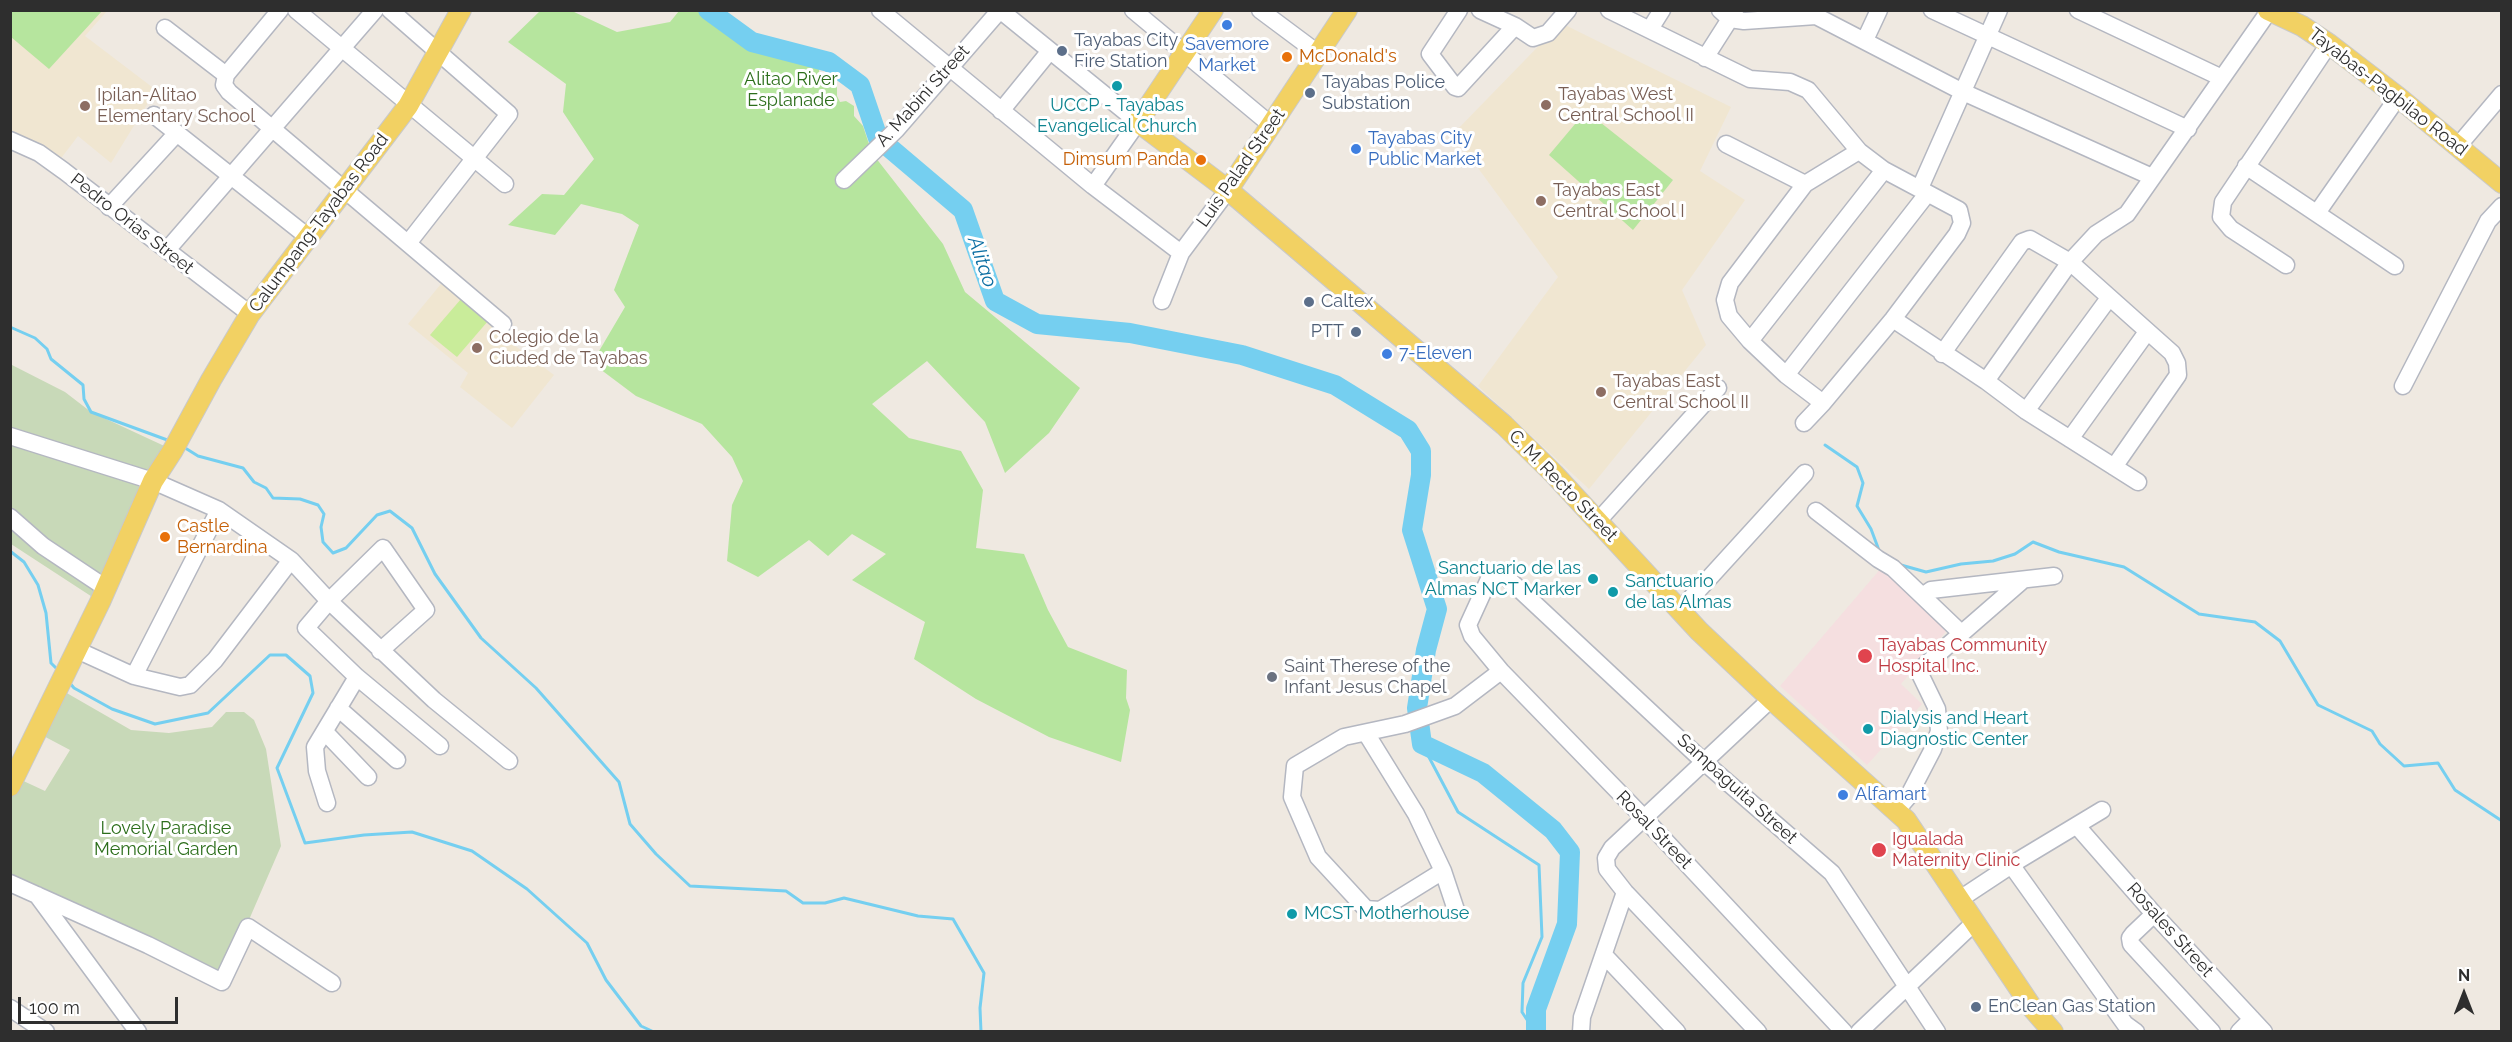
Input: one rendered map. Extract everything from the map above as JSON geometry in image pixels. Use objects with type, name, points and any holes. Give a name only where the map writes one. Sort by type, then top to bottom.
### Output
[{"type":"main road","name":"Calumpang-Tayabas Road","points":[[10,786],[69,668],[153,481],[250,314],[408,106],[440,52],[461,10]]},
{"type":"main road","points":[[1138,122],[1213,10]]},
{"type":"main road","name":"Luis Palad Street","points":[[1228,190],[1347,10]]},
{"type":"main road","name":"Tayabas-Pagbilao Road","points":[[2268,11],[2302,26],[2330,44],[2502,183]]},
{"type":"main road","name":"C. M. Recto Street","points":[[1138,122],[1228,190],[1504,425],[1598,521],[1699,631],[1906,820],[2033,1009],[2053,1032]]},
{"type":"street","points":[[280,10],[226,75],[224,85],[229,92],[503,324]]},
{"type":"street","points":[[296,10],[408,106],[505,184]]},
{"type":"street","points":[[167,250],[274,130],[375,10]]},
{"type":"street","points":[[390,10],[509,114],[408,242]]},
{"type":"street","points":[[880,10],[1093,186],[1181,253]]},
{"type":"street","name":"A. Mabini Street","points":[[844,180],[896,130],[1000,10]]},
{"type":"street","name":"C. M. Recto Street","points":[[1000,10],[1138,122]]},
{"type":"street","points":[[1133,10],[1271,125]]},
{"type":"street","points":[[1260,10],[1319,54]]},
{"type":"street","points":[[1459,10],[1430,54],[1458,88],[1515,26]]},
{"type":"street","points":[[1480,10],[1515,26],[1533,38],[1548,33],[1568,10]]},
{"type":"street","points":[[1609,10],[1750,79],[1790,82],[1808,90],[1859,151],[1884,170],[1959,210],[1962,223],[1957,234],[1893,319],[1804,423]]},
{"type":"street","points":[[1650,29],[1662,10]]},
{"type":"street","points":[[1865,39],[1879,10]]},
{"type":"street","points":[[1932,10],[2188,129]]},
{"type":"street","points":[[1786,375],[1924,191],[1963,92],[1999,10]]},
{"type":"street","points":[[2078,10],[2222,78]]},
{"type":"street","points":[[1986,381],[2070,262],[2096,234],[2127,214],[2268,11]]},
{"type":"street","points":[[1705,58],[1728,13],[1744,21],[1816,16],[1865,39],[1963,92],[2084,144],[2152,177]]},
{"type":"street","points":[[165,28],[226,75]]},
{"type":"street","points":[[2286,265],[2231,229],[2221,217],[2223,202],[2330,44]]},
{"type":"street","points":[[1001,111],[1049,52]]},
{"type":"street","points":[[2458,146],[2502,94]]},
{"type":"street","points":[[2317,213],[2398,97]]},
{"type":"street","points":[[154,115],[308,237]]},
{"type":"street","points":[[1093,186],[1138,122]]},
{"type":"street","points":[[109,207],[177,133]]},
{"type":"street","name":"Pedro Orias Street","points":[[10,140],[39,153],[250,314]]},
{"type":"street","points":[[1726,144],[1805,184]]},
{"type":"street","points":[[1823,403],[1786,375],[1750,341],[1729,316],[1725,300],[1730,283],[1805,184],[1859,151]]},
{"type":"street","points":[[2246,166],[2395,266]]},
{"type":"street","points":[[1750,341],[1884,170]]},
{"type":"street","name":"Luis Palad Street","points":[[1162,301],[1181,253],[1228,190]]},
{"type":"street","points":[[2403,386],[2487,221],[2502,206]]},
{"type":"street","points":[[1942,354],[2022,242],[2030,239],[2070,262],[2172,353],[2177,363],[2178,375],[2114,467]]},
{"type":"street","points":[[2026,411],[2109,298]]},
{"type":"street","points":[[1893,319],[1942,354],[1986,381],[2026,411],[2138,482]]},
{"type":"street","points":[[2070,439],[2147,332]]},
{"type":"street","points":[[1598,521],[1718,388]]},
{"type":"street","points":[[10,436],[153,481],[219,510],[291,560],[329,602],[380,651],[434,700],[509,761]]},
{"type":"street","points":[[1681,609],[1805,473]]},
{"type":"street","points":[[134,676],[219,510]]},
{"type":"street","points":[[1816,511],[1893,568],[1924,595],[1960,632]]},
{"type":"street","points":[[10,517],[43,546],[106,588]]},
{"type":"street","points":[[380,651],[426,610],[383,548],[306,628],[357,677],[440,746]]},
{"type":"street","points":[[77,650],[134,676],[180,687],[190,685],[215,660],[291,560]]},
{"type":"street","name":"Sampaguita Street","points":[[1468,625],[1489,579],[1496,573],[1504,574],[1703,761],[1832,873],[1937,1032]]},
{"type":"street","points":[[1924,595],[1931,590],[2054,576]]},
{"type":"street","points":[[1896,811],[1908,797],[1933,749],[1939,731],[1937,709],[1921,676],[1923,667],[1960,632],[2024,580]]},
{"type":"street","name":"Rosal Street","points":[[1468,625],[1473,636],[1501,671],[1844,1032]]},
{"type":"street","points":[[1443,871],[1380,910],[1366,909],[1318,857],[1292,797],[1295,766],[1344,737],[1405,724],[1455,706],[1501,671]]},
{"type":"street","points":[[327,803],[317,771],[315,747],[357,677]]},
{"type":"street","points":[[1758,1032],[1625,892],[1607,869],[1606,858],[1612,848],[1771,699]]},
{"type":"street","points":[[338,708],[397,760]]},
{"type":"street","points":[[325,732],[368,777]]},
{"type":"street","points":[[1366,733],[1416,814],[1443,871],[1456,910]]},
{"type":"street","points":[[1960,899],[2102,810]]},
{"type":"street","name":"Rosales Street","points":[[2077,826],[2154,914],[2264,1032]]},
{"type":"street","points":[[2012,866],[2125,1024],[2136,1032]]},
{"type":"street","points":[[10,883],[148,945],[222,982],[248,927],[332,983]]},
{"type":"street","points":[[1581,1032],[1582,1017],[1625,892]]},
{"type":"street","points":[[37,895],[138,1032]]},
{"type":"street","points":[[2154,914],[2133,934],[2130,938],[2131,944],[2212,1032]]},
{"type":"street","points":[[1859,1032],[1974,923]]},
{"type":"street","points":[[1604,955],[1677,1032]]},
{"type":"street","points":[[10,1008],[46,1032]]},
{"type":"street","points":[[2239,1032],[2252,1019]]},
{"type":"shaded area","name":"Ipilan-Alitao Elementary School","points":[[10,11],[107,11],[85,36],[156,90],[111,163],[78,136],[59,161],[11,131]]},
{"type":"shaded area","points":[[1561,23],[1731,107],[1700,171],[1745,200],[1682,290],[1706,345],[1589,489],[1478,386],[1558,277],[1453,134]]},
{"type":"shaded area","name":"Colegio de la Ciuded de Tayabas","points":[[445,279],[487,315],[498,333],[554,375],[512,428],[460,387],[468,373],[408,324]]},
{"type":"shaded area","name":"Tayabas Community Hospital Inc.","points":[[1882,567],[1949,628],[1901,684],[1922,704],[1867,765],[1780,686]]},
{"type":"green space","points":[[10,11],[102,11],[49,69],[11,37]]},
{"type":"green space","name":"Alitao River Esplanade","points":[[540,11],[572,11],[617,32],[670,22],[679,11],[708,11],[752,42],[791,52],[806,63],[816,64],[819,68],[819,79],[833,82],[837,86],[837,96],[840,102],[846,101],[854,106],[854,116],[863,126],[872,153],[943,244],[965,292],[1080,388],[1049,433],[1005,473],[985,422],[927,361],[872,404],[909,438],[961,451],[983,490],[976,548],[1024,554],[1048,610],[1068,647],[1127,670],[1126,698],[1130,710],[1121,762],[1049,737],[976,699],[914,659],[925,622],[852,580],[886,554],[852,534],[828,556],[809,540],[758,577],[727,561],[732,505],[743,481],[732,457],[702,424],[636,396],[592,363],[625,307],[614,290],[639,225],[622,214],[581,204],[555,235],[508,225],[542,194],[564,195],[594,159],[563,112],[566,84],[508,42]]},
{"type":"green space","points":[[1586,111],[1673,180],[1633,230],[1549,155]]},
{"type":"green space","points":[[461,299],[488,321],[457,357],[430,335]]},
{"type":"green space","points":[[10,364],[65,392],[91,412],[173,450],[100,602],[11,544]]},
{"type":"green space","name":"Lovely Paradise Memorial Garden","points":[[58,688],[131,730],[169,733],[212,727],[226,712],[244,712],[254,720],[266,749],[281,846],[222,982],[11,885],[10,790],[17,778],[45,791],[70,750],[36,732]]},
{"type":"waterway","name":"Alitao","points":[[708,10],[752,42],[829,62],[860,85],[878,138],[963,210],[995,301],[1037,324],[1130,333],[1242,355],[1335,385],[1408,430],[1421,451],[1421,475],[1412,530],[1437,609],[1426,650],[1417,708],[1422,744],[1483,773],[1553,830],[1570,852],[1567,924],[1536,1009],[1536,1032]]},
{"type":"waterway","points":[[10,327],[35,338],[47,349],[51,359],[83,385],[84,399],[91,412],[170,441]]},
{"type":"waterway","points":[[1825,445],[1857,467],[1863,483],[1857,506],[1871,529],[1880,553]]},
{"type":"waterway","points":[[182,446],[198,456],[243,468],[254,482],[266,488],[273,498],[300,499],[318,505],[324,514],[321,527],[323,542],[333,553],[346,548],[377,515],[390,511],[412,528],[435,574],[481,638],[536,688],[619,782],[630,824],[656,854],[690,886],[786,891],[803,903],[825,903],[844,898],[918,916],[953,919],[984,973],[980,1008],[981,1032]]},
{"type":"waterway","points":[[1901,565],[1926,572],[1961,564],[1993,561],[2015,554],[2033,542],[2059,552],[2124,567],[2199,614],[2255,622],[2280,641],[2318,705],[2372,731],[2380,744],[2404,766],[2438,763],[2455,790],[2502,821]]},
{"type":"waterway","points":[[10,551],[24,562],[38,585],[46,613],[51,663],[58,670]]},
{"type":"waterway","points":[[68,681],[74,688],[112,709],[155,724],[208,713],[270,655],[286,655],[310,676],[313,693],[277,768],[305,843],[364,835],[412,832],[472,851],[527,889],[587,943],[606,980],[641,1026],[654,1032]]},
{"type":"waterway","points":[[1422,744],[1458,812],[1539,865],[1542,937],[1523,983],[1522,1012],[1535,1032]]},
{"type":"place","name":"Savemore Market","points":[[1227,25]]},
{"type":"place","name":"Tayabas City Fire Station","points":[[1062,51]]},
{"type":"place","name":"McDonald's","points":[[1287,57]]},
{"type":"place","name":"UCCP - Tayabas Evangelical Church","points":[[1117,86]]},
{"type":"place","name":"Tayabas Police Substation","points":[[1310,93]]},
{"type":"place","name":"Tayabas West Central School II","points":[[1546,105]]},
{"type":"place","name":"Ipilan-Alitao Elementary School","points":[[85,106]]},
{"type":"place","name":"Tayabas City Public Market","points":[[1356,149]]},
{"type":"place","name":"Dimsum Panda","points":[[1201,160]]},
{"type":"place","name":"Tayabas East Central School I","points":[[1541,201]]},
{"type":"place","name":"Caltex","points":[[1309,302]]},
{"type":"place","name":"PTT","points":[[1356,332]]},
{"type":"place","name":"Colegio de la Ciuded de Tayabas","points":[[477,348]]},
{"type":"place","name":"7-Eleven","points":[[1387,354]]},
{"type":"place","name":"Tayabas East Central School II","points":[[1601,392]]},
{"type":"place","name":"Castle Bernardina","points":[[165,537]]},
{"type":"place","name":"Sanctuario de las Almas NCT Marker","points":[[1593,579]]},
{"type":"place","name":"Sanctuario de las Almas","points":[[1613,592]]},
{"type":"place","name":"Tayabas Community Hospital Inc.","points":[[1865,656]]},
{"type":"place","name":"Saint Therese of the Infant Jesus Chapel","points":[[1272,677]]},
{"type":"place","name":"Dialysis and Heart Diagnostic Center","points":[[1868,729]]},
{"type":"place","name":"Alfamart","points":[[1843,795]]},
{"type":"place","name":"Igualada Maternity Clinic","points":[[1879,850]]},
{"type":"place","name":"MCST Motherhouse","points":[[1292,914]]},
{"type":"place","name":"EnClean Gas Station","points":[[1976,1007]]}]
